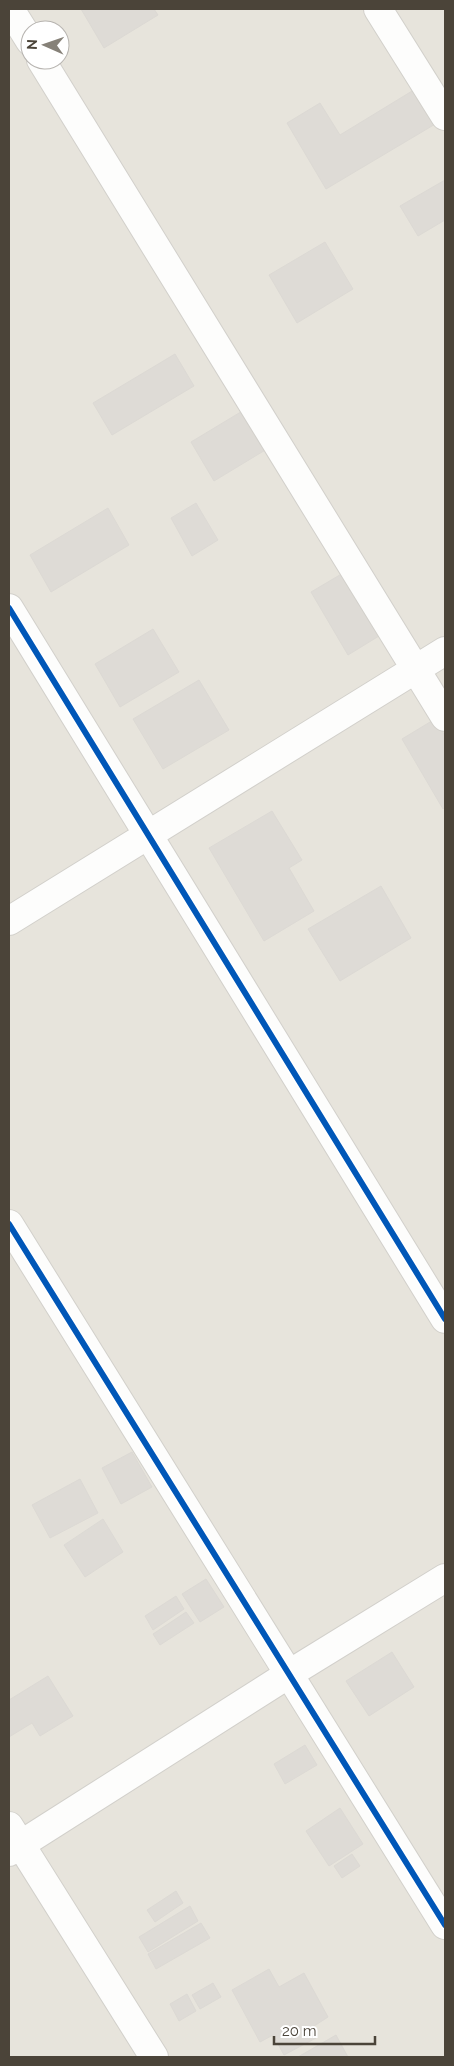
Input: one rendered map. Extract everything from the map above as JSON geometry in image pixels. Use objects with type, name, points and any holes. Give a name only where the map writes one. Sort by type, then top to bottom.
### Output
[{"type":"street","points":[[10,9],[20,26]]},
{"type":"street","points":[[378,9],[445,116]]},
{"type":"street","points":[[47,70],[445,717]]},
{"type":"street","points":[[9,608],[445,1318]]},
{"type":"street","points":[[9,921],[445,651]]},
{"type":"street","points":[[9,1224],[445,1925]]},
{"type":"street","points":[[154,2057],[13,1841],[445,1578]]},
{"type":"shaded area","points":[[9,9],[445,9],[445,2057],[9,2057]]},
{"type":"building","points":[[81,9],[154,9],[158,15],[104,48]]},
{"type":"building","points":[[417,88],[437,123],[326,189],[287,123],[320,103],[340,135]]},
{"type":"building","points":[[445,180],[445,220],[418,236],[400,206]]},
{"type":"building","points":[[325,242],[353,289],[297,323],[269,275]]},
{"type":"building","points":[[175,354],[194,386],[112,435],[93,403]]},
{"type":"building","points":[[244,410],[267,449],[214,481],[191,442]]},
{"type":"building","points":[[196,503],[218,540],[192,556],[171,518]]},
{"type":"building","points":[[108,508],[129,545],[51,592],[30,555]]},
{"type":"building","points":[[355,566],[392,628],[348,655],[311,592]]},
{"type":"building","points":[[153,629],[179,672],[120,707],[95,664]]},
{"type":"building","points":[[199,680],[229,730],[163,769],[133,719]]},
{"type":"building","points":[[435,719],[445,736],[445,807],[443,809],[402,739]]},
{"type":"building","points":[[272,811],[302,860],[289,868],[314,911],[264,941],[209,848]]},
{"type":"building","points":[[381,886],[411,938],[340,981],[308,929]]},
{"type":"building","points":[[132,1452],[152,1487],[121,1504],[102,1468]]},
{"type":"building","points":[[80,1479],[98,1513],[50,1538],[32,1505]]},
{"type":"building","points":[[103,1519],[123,1552],[85,1577],[64,1545]]},
{"type":"building","points":[[206,1579],[224,1607],[200,1622],[182,1594]]},
{"type":"building","points":[[176,1596],[184,1609],[153,1630],[145,1616]]},
{"type":"building","points":[[186,1612],[194,1623],[160,1645],[153,1634]]},
{"type":"building","points":[[392,1652],[414,1687],[369,1716],[346,1681]]},
{"type":"building","points":[[48,1676],[73,1716],[40,1736],[32,1723],[9,1737],[9,1700]]},
{"type":"building","points":[[305,1745],[317,1765],[285,1784],[274,1764]]},
{"type":"building","points":[[340,1808],[363,1844],[329,1866],[306,1831]]},
{"type":"building","points":[[352,1854],[360,1866],[342,1878],[334,1866]]},
{"type":"building","points":[[176,1891],[183,1903],[155,1922],[147,1910]]},
{"type":"building","points":[[190,1906],[198,1921],[148,1952],[139,1937]]},
{"type":"building","points":[[201,1923],[210,1938],[156,1969],[148,1954]]},
{"type":"building","points":[[269,1969],[279,1987],[304,1973],[328,2017],[311,2028],[316,2038],[284,2055],[273,2035],[260,2042],[232,1990]]},
{"type":"building","points":[[213,1983],[221,1997],[200,2009],[192,1995]]},
{"type":"building","points":[[187,1994],[196,2011],[179,2021],[170,2004]]},
{"type":"building","points":[[336,2035],[348,2057],[298,2057]]},
{"type":"cycle path","points":[[9,608],[445,1319]]},
{"type":"cycle path","points":[[9,1224],[445,1925]]}]
